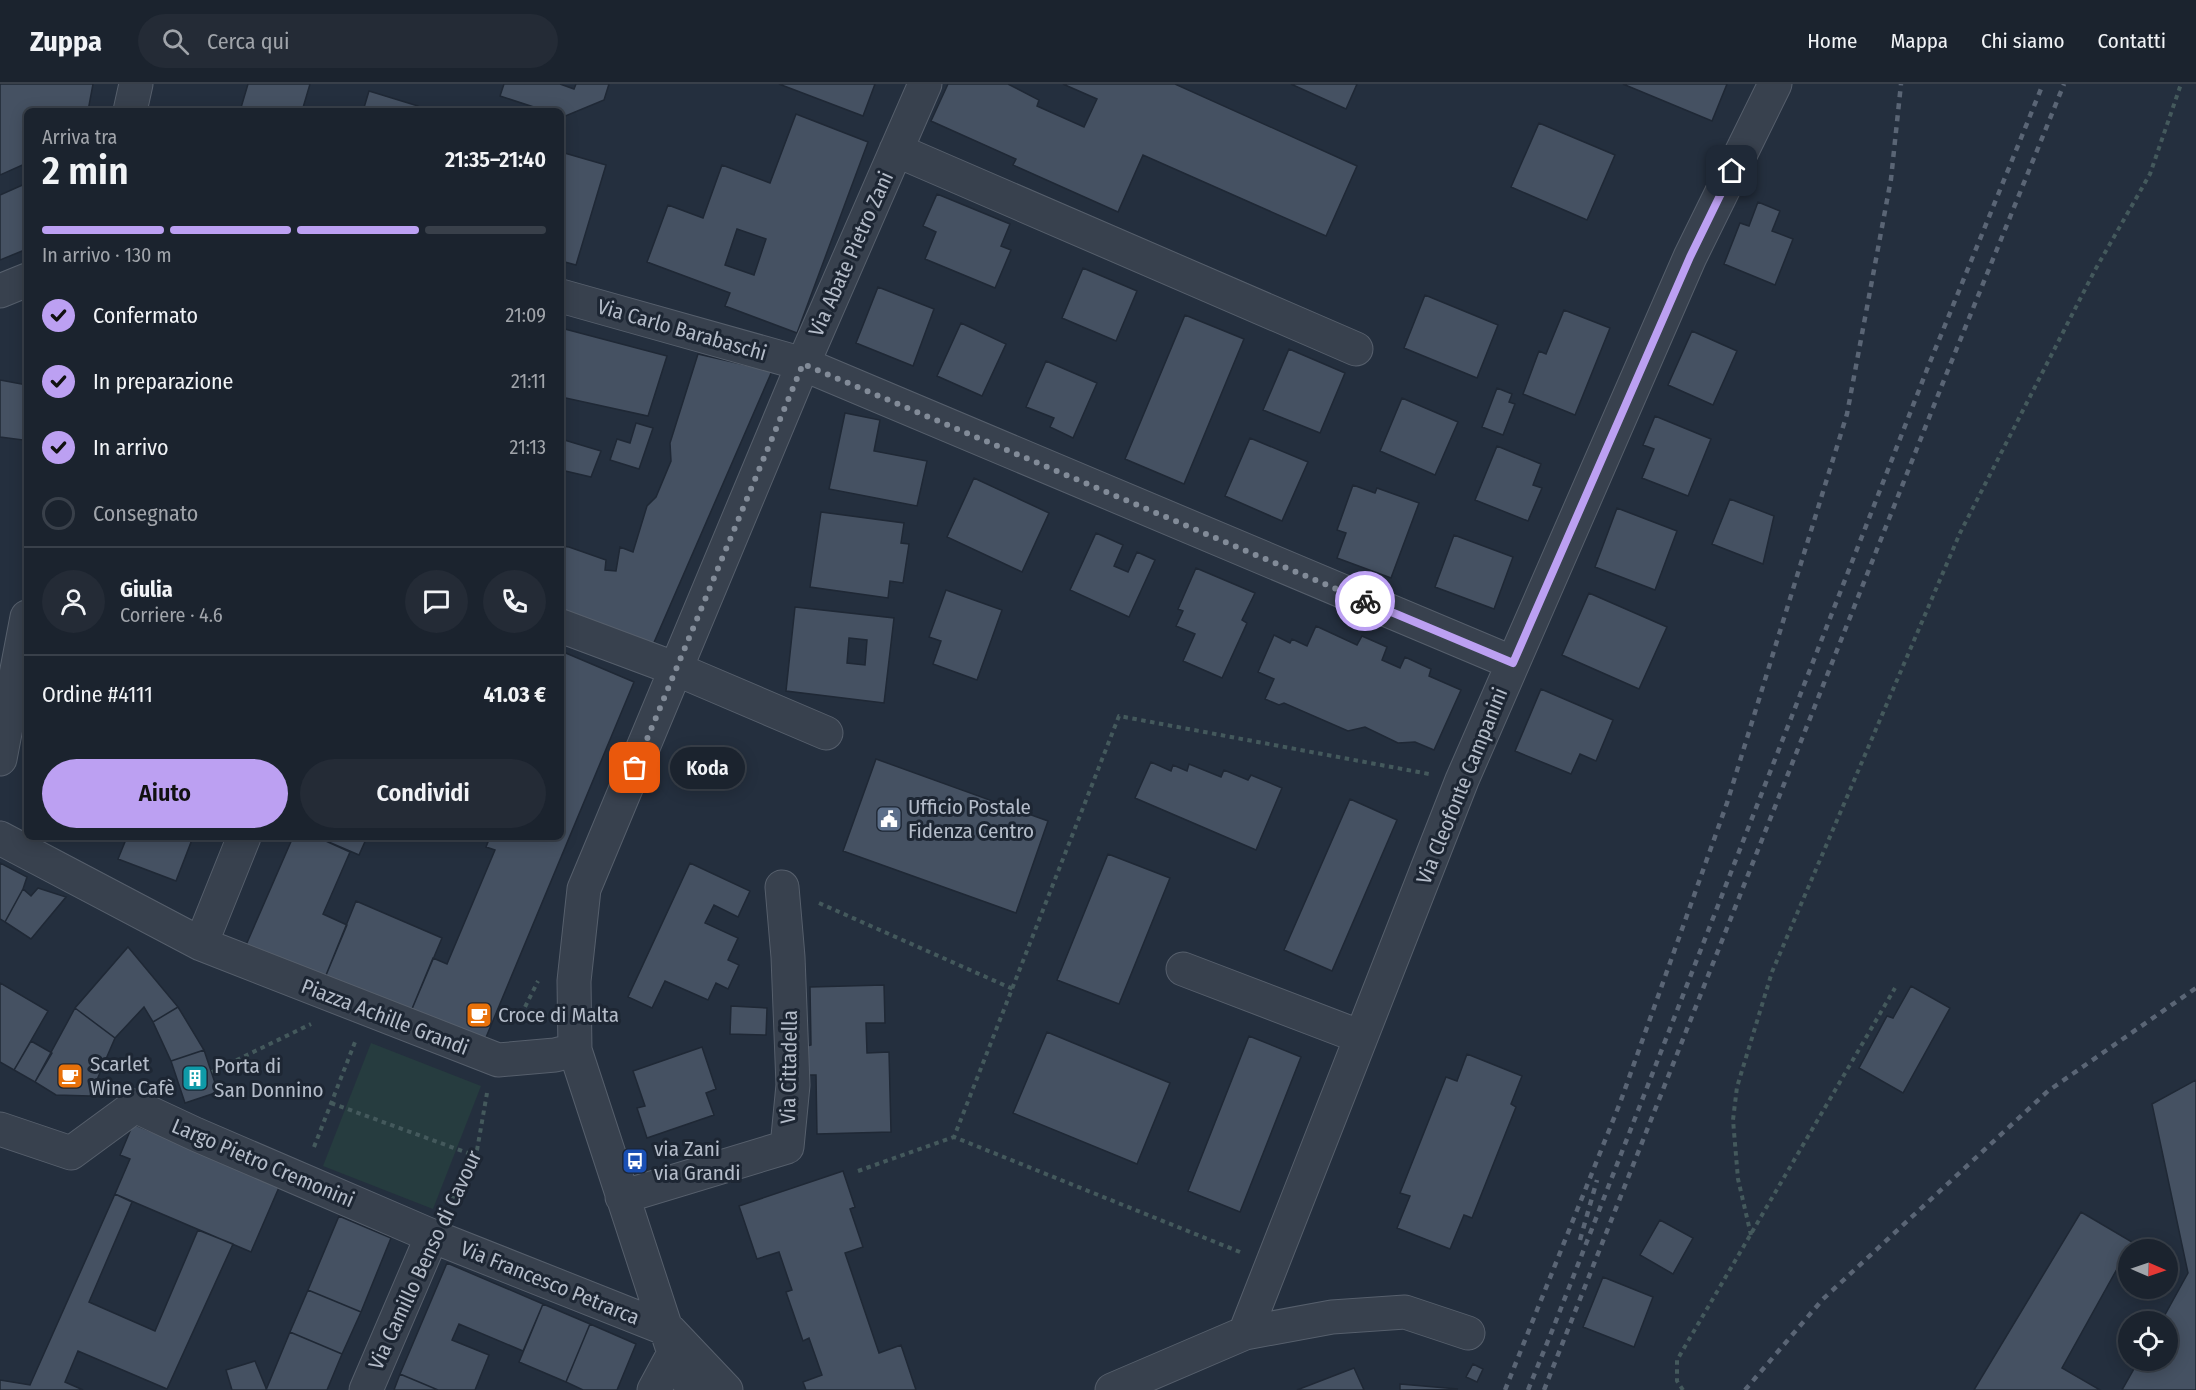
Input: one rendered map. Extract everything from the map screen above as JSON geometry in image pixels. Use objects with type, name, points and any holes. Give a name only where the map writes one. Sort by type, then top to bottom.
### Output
[{"type":"street","points":[[131,108],[136,84]]},
{"type":"street","name":"Via Abate Pietro Zani","points":[[693,1390],[671,1342],[575,1050],[574,981],[584,890],[803,364],[925,84]]},
{"type":"street","name":"Via Cleofonte Campanini","points":[[1245,1333],[1462,780],[1690,257],[1775,84]]},
{"type":"street","points":[[896,150],[1356,349]]},
{"type":"street","points":[[0,291],[24,281]]},
{"type":"street","name":"Via Carlo Barabaschi","points":[[564,297],[803,364],[1513,663]]},
{"type":"street","points":[[564,627],[676,669],[826,733]]},
{"type":"street","points":[[0,759],[24,633]]},
{"type":"street","name":"Piazza Achille Grandi","points":[[0,838],[201,944],[498,1060],[555,1055],[575,1050]]},
{"type":"street","points":[[201,944],[243,840]]},
{"type":"street","name":"Via Cittadella","points":[[622,1197],[787,1147],[792,1085],[788,957],[782,887]]},
{"type":"street","points":[[1183,969],[1361,1037]]},
{"type":"street","name":"Largo Pietro Cremonini","points":[[0,1128],[71,1154],[135,1106],[432,1236]]},
{"type":"street","name":"Via Francesco Petrarca","points":[[432,1236],[671,1342]]},
{"type":"street","name":"Via Camillo Benso di Cavour","points":[[366,1390],[432,1236]]},
{"type":"street","points":[[1112,1390],[1245,1333],[1332,1317],[1405,1312],[1468,1333]]},
{"type":"street","points":[[654,1390],[671,1342],[726,1390]]},
{"type":"path","points":[[1750,1235],[1738,1179],[1733,1120],[1737,1087],[1772,972],[1960,533],[2095,270],[2150,174],[2181,84]]},
{"type":"path","points":[[954,1137],[1119,716],[1462,780]]},
{"type":"path","points":[[782,887],[1013,989]]},
{"type":"path","points":[[1683,1390],[1677,1381],[1677,1360],[1895,988]]},
{"type":"path","points":[[301,1180],[367,1010]]},
{"type":"path","points":[[212,1072],[310,1024]]},
{"type":"path","name":"Via Camillo Benso di Cavour","points":[[432,1236],[476,1156],[488,1090],[498,1060]]},
{"type":"path","points":[[331,1103],[476,1156]]},
{"type":"path","points":[[858,1171],[954,1137],[1271,1265]]},
{"type":"green space","points":[[371,1043],[481,1086],[433,1209],[323,1166]]},
{"type":"building","points":[[0,84],[93,84],[89,108],[24,108],[24,164],[0,175]]},
{"type":"building","points":[[248,84],[310,84],[303,108],[241,108]]},
{"type":"building","points":[[504,84],[560,84],[574,89],[576,84],[609,84],[604,100],[564,117],[564,108],[537,108],[500,96]]},
{"type":"building","points":[[779,84],[875,84],[863,116]]},
{"type":"building","points":[[948,84],[1008,84],[1039,100],[1037,106],[1084,127],[1097,99],[1063,84],[1175,84],[1357,166],[1326,236],[1143,155],[1118,212],[1013,165],[1016,159],[931,121]]},
{"type":"building","points":[[1291,84],[1357,84],[1346,109]]},
{"type":"building","points":[[1623,84],[1727,84],[1712,121]]},
{"type":"building","points":[[369,91],[418,106],[418,108],[364,108]]},
{"type":"building","points":[[796,114],[868,142],[797,333],[725,306],[730,293],[647,262],[668,205],[703,218],[722,165],[770,183]],"holes":[[[737,229],[766,239],[754,275],[725,265]]]},
{"type":"building","points":[[1539,123],[1615,155],[1587,220],[1511,187]]},
{"type":"building","points":[[564,153],[606,165],[576,265],[564,262]]},
{"type":"building","points":[[24,184],[24,250],[0,260],[0,195]]},
{"type":"building","points":[[937,194],[1010,224],[1001,246],[1011,250],[995,288],[925,259],[936,232],[923,226]]},
{"type":"building","points":[[1758,202],[1780,211],[1772,231],[1793,239],[1775,285],[1724,264],[1740,223],[1749,226]]},
{"type":"building","points":[[1083,268],[1137,291],[1116,341],[1062,318]]},
{"type":"building","points":[[878,287],[934,309],[913,366],[856,343]]},
{"type":"building","points":[[1425,295],[1498,325],[1477,378],[1404,348]]},
{"type":"building","points":[[1564,310],[1610,328],[1575,415],[1523,394],[1539,351],[1546,354]]},
{"type":"building","points":[[1185,315],[1244,339],[1184,484],[1125,459]]},
{"type":"building","points":[[961,323],[1006,344],[982,396],[937,376]]},
{"type":"building","points":[[564,329],[667,356],[648,416],[564,398]]},
{"type":"building","points":[[1692,331],[1737,351],[1713,405],[1668,385]]},
{"type":"building","points":[[1289,349],[1345,373],[1320,433],[1263,410]]},
{"type":"building","points":[[698,354],[772,371],[652,647],[564,611],[564,546],[606,560],[605,570],[616,571],[620,547],[633,552],[647,506],[656,497],[671,461],[670,443]]},
{"type":"building","points":[[1046,361],[1097,383],[1073,438],[1050,427],[1054,418],[1026,407]]},
{"type":"building","points":[[0,380],[24,384],[23,440],[0,437]]},
{"type":"building","points":[[1497,388],[1512,394],[1509,402],[1515,404],[1503,435],[1482,427]]},
{"type":"building","points":[[1402,398],[1458,422],[1435,475],[1380,451]]},
{"type":"building","points":[[845,413],[880,420],[874,451],[927,461],[917,506],[829,489]]},
{"type":"building","points":[[1655,416],[1711,439],[1688,496],[1642,478],[1654,449],[1643,445]]},
{"type":"building","points":[[636,423],[653,428],[639,469],[610,460],[617,439],[630,443]]},
{"type":"building","points":[[1250,438],[1308,462],[1282,521],[1225,496]]},
{"type":"building","points":[[564,440],[601,451],[591,477],[564,471]]},
{"type":"building","points":[[1497,446],[1541,464],[1533,485],[1542,488],[1528,521],[1475,500]]},
{"type":"building","points":[[974,478],[1049,513],[1022,572],[947,537]]},
{"type":"building","points":[[1353,485],[1375,493],[1377,488],[1419,503],[1391,578],[1337,558],[1346,533],[1337,530]]},
{"type":"building","points":[[1730,499],[1774,516],[1763,564],[1712,544]]},
{"type":"building","points":[[1617,508],[1677,531],[1655,590],[1595,567]]},
{"type":"building","points":[[821,512],[904,523],[901,543],[909,544],[903,583],[890,581],[888,598],[810,587]]},
{"type":"building","points":[[1096,533],[1123,545],[1114,566],[1128,572],[1137,552],[1155,560],[1129,617],[1070,590]]},
{"type":"building","points":[[1454,535],[1513,557],[1494,609],[1435,587]]},
{"type":"building","points":[[1196,568],[1255,593],[1242,620],[1247,623],[1222,678],[1183,661],[1195,634],[1176,626],[1183,611],[1178,609]]},
{"type":"building","points":[[946,590],[1002,610],[977,680],[933,664],[941,641],[929,637]]},
{"type":"building","points":[[1589,593],[1667,627],[1639,689],[1562,655]]},
{"type":"building","points":[[795,607],[894,618],[884,703],[786,691]],"holes":[[[849,638],[867,640],[865,665],[847,663]]]},
{"type":"building","points":[[1316,626],[1357,645],[1362,636],[1387,647],[1382,660],[1400,668],[1405,657],[1431,669],[1429,676],[1461,690],[1434,750],[1415,742],[1398,743],[1365,727],[1348,731],[1284,703],[1279,705],[1265,699],[1274,679],[1258,672],[1274,635],[1290,643],[1292,639],[1307,646]]},
{"type":"building","points":[[564,652],[634,682],[482,1047],[409,1016],[433,958],[447,964],[495,850],[486,847],[489,840],[564,840]]},
{"type":"building","points":[[1541,689],[1613,720],[1596,761],[1580,754],[1571,774],[1515,751]]},
{"type":"building","points":[[876,759],[1048,821],[1016,913],[843,851]]},
{"type":"building","points":[[1151,762],[1171,771],[1173,765],[1187,771],[1189,764],[1221,777],[1224,770],[1248,780],[1251,775],[1282,788],[1256,850],[1135,798]]},
{"type":"building","points":[[1350,799],[1397,820],[1332,971],[1284,950]]},
{"type":"building","points":[[126,840],[192,840],[176,881],[118,859]]},
{"type":"building","points":[[292,840],[324,840],[350,852],[323,914],[347,925],[324,980],[246,945]]},
{"type":"building","points":[[324,840],[366,840],[359,855]]},
{"type":"building","points":[[1108,854],[1170,878],[1119,1004],[1057,980]]},
{"type":"building","points":[[0,863],[27,877],[5,922],[0,919]]},
{"type":"building","points":[[690,863],[750,891],[738,917],[714,905],[705,923],[738,938],[728,960],[739,965],[728,989],[716,983],[708,1000],[665,981],[652,1008],[628,997]]},
{"type":"building","points":[[38,888],[66,897],[31,939],[5,922],[23,889],[31,896]]},
{"type":"building","points":[[356,901],[442,938],[409,1016],[324,980]]},
{"type":"building","points":[[128,947],[178,1007],[153,1022],[144,1007],[115,1038],[75,1008]]},
{"type":"building","points":[[0,983],[48,1011],[14,1070],[0,1062]]},
{"type":"building","points":[[884,985],[885,1023],[866,1023],[867,1053],[889,1052],[891,1132],[817,1134],[816,1075],[808,1075],[807,1046],[811,1045],[810,987]]},
{"type":"building","points":[[1911,986],[1950,1008],[1903,1093],[1859,1068],[1887,1016],[1893,1018]]},
{"type":"building","points":[[731,1006],[767,1008],[766,1035],[730,1034]]},
{"type":"building","points":[[178,1007],[204,1050],[171,1061],[153,1022]]},
{"type":"building","points":[[75,1008],[115,1038],[90,1096],[56,1095],[35,1082]]},
{"type":"building","points":[[1047,1032],[1170,1083],[1137,1164],[1013,1113]]},
{"type":"building","points":[[1249,1036],[1301,1057],[1240,1212],[1188,1191]]},
{"type":"building","points":[[31,1041],[52,1053],[35,1082],[14,1070]]},
{"type":"building","points":[[702,1047],[716,1089],[706,1093],[714,1115],[647,1138],[637,1108],[645,1106],[633,1071]]},
{"type":"building","name":"Porta di San Donnino","points":[[204,1050],[218,1092],[185,1103],[171,1061]]},
{"type":"building","points":[[1467,1054],[1522,1076],[1511,1104],[1516,1107],[1472,1218],[1464,1215],[1450,1249],[1397,1228],[1410,1196],[1400,1193],[1446,1077],[1457,1081]]},
{"type":"building","points":[[2196,1080],[2196,1390],[2122,1390],[2133,1371],[2178,1371],[2178,1311],[2167,1311],[2174,1299],[2178,1299],[2178,1291],[2188,1273],[2152,1104]]},
{"type":"building","points":[[133,1124],[280,1185],[251,1252],[115,1194],[130,1159],[120,1155]]},
{"type":"building","points":[[843,1171],[855,1207],[850,1209],[863,1247],[845,1253],[879,1353],[901,1345],[916,1390],[806,1390],[803,1382],[822,1375],[809,1338],[803,1341],[786,1292],[792,1290],[779,1252],[757,1259],[739,1206]]},
{"type":"building","points":[[115,1194],[132,1202],[89,1302],[155,1331],[198,1230],[233,1244],[167,1389],[78,1351],[65,1382],[83,1390],[0,1390],[0,1380],[30,1385]]},
{"type":"building","points":[[2081,1212],[2127,1239],[2118,1239],[2118,1267],[2062,1368],[2100,1390],[1974,1390]]},
{"type":"building","points":[[339,1216],[391,1238],[361,1312],[308,1290]]},
{"type":"building","points":[[1660,1220],[1693,1238],[1673,1274],[1640,1255]]},
{"type":"building","points":[[447,1263],[543,1304],[523,1351],[459,1324],[452,1340],[489,1355],[475,1390],[438,1390],[400,1374]]},
{"type":"building","points":[[1603,1277],[1653,1297],[1634,1347],[1583,1327]]},
{"type":"building","points":[[308,1290],[361,1312],[342,1354],[290,1332]]},
{"type":"building","points":[[543,1304],[590,1324],[566,1382],[519,1362]]},
{"type":"building","points":[[590,1324],[636,1344],[617,1390],[583,1390],[566,1382]]},
{"type":"building","points":[[290,1332],[342,1354],[327,1390],[266,1390]]},
{"type":"building","points":[[255,1361],[266,1390],[232,1390],[226,1370]]},
{"type":"building","points":[[1473,1364],[1483,1369],[1477,1382],[1466,1377]]},
{"type":"building","points":[[1354,1368],[1364,1390],[1297,1390]]},
{"type":"building","points":[[400,1374],[438,1390],[394,1390]]},
{"type":"building","points":[[1400,1384],[1458,1389],[1400,1390]]},
{"type":"railway","points":[[1505,1390],[1620,1103],[1727,803],[1847,414],[1891,179],[1901,84]]},
{"type":"railway","points":[[1528,1390],[1928,367],[2043,84]]},
{"type":"railway","points":[[1544,1390],[1946,375],[2064,84]]},
{"type":"railway","points":[[1745,1390],[1823,1299],[2048,1091],[2196,988]]},
{"type":"railway","points":[[1580,1240],[1597,1180]]},
{"type":"way so far","points":[[635,768],[803,364],[1365,601]]},
{"type":"place","name":"Koda","points":[[635,768]]},
{"type":"place","name":"Ufficio Postale Fidenza Centro","points":[[889,819]]},
{"type":"place","name":"Croce di Malta","points":[[479,1015]]},
{"type":"place","name":"Scarlet Wine Cafè","points":[[70,1076]]},
{"type":"place","name":"Porta di San Donnino","points":[[195,1078]]},
{"type":"place","name":"via Zani via Grandi","points":[[635,1161]]},
{"type":"route","points":[[1365,601],[1513,663],[1690,257],[1732,171]]}]
